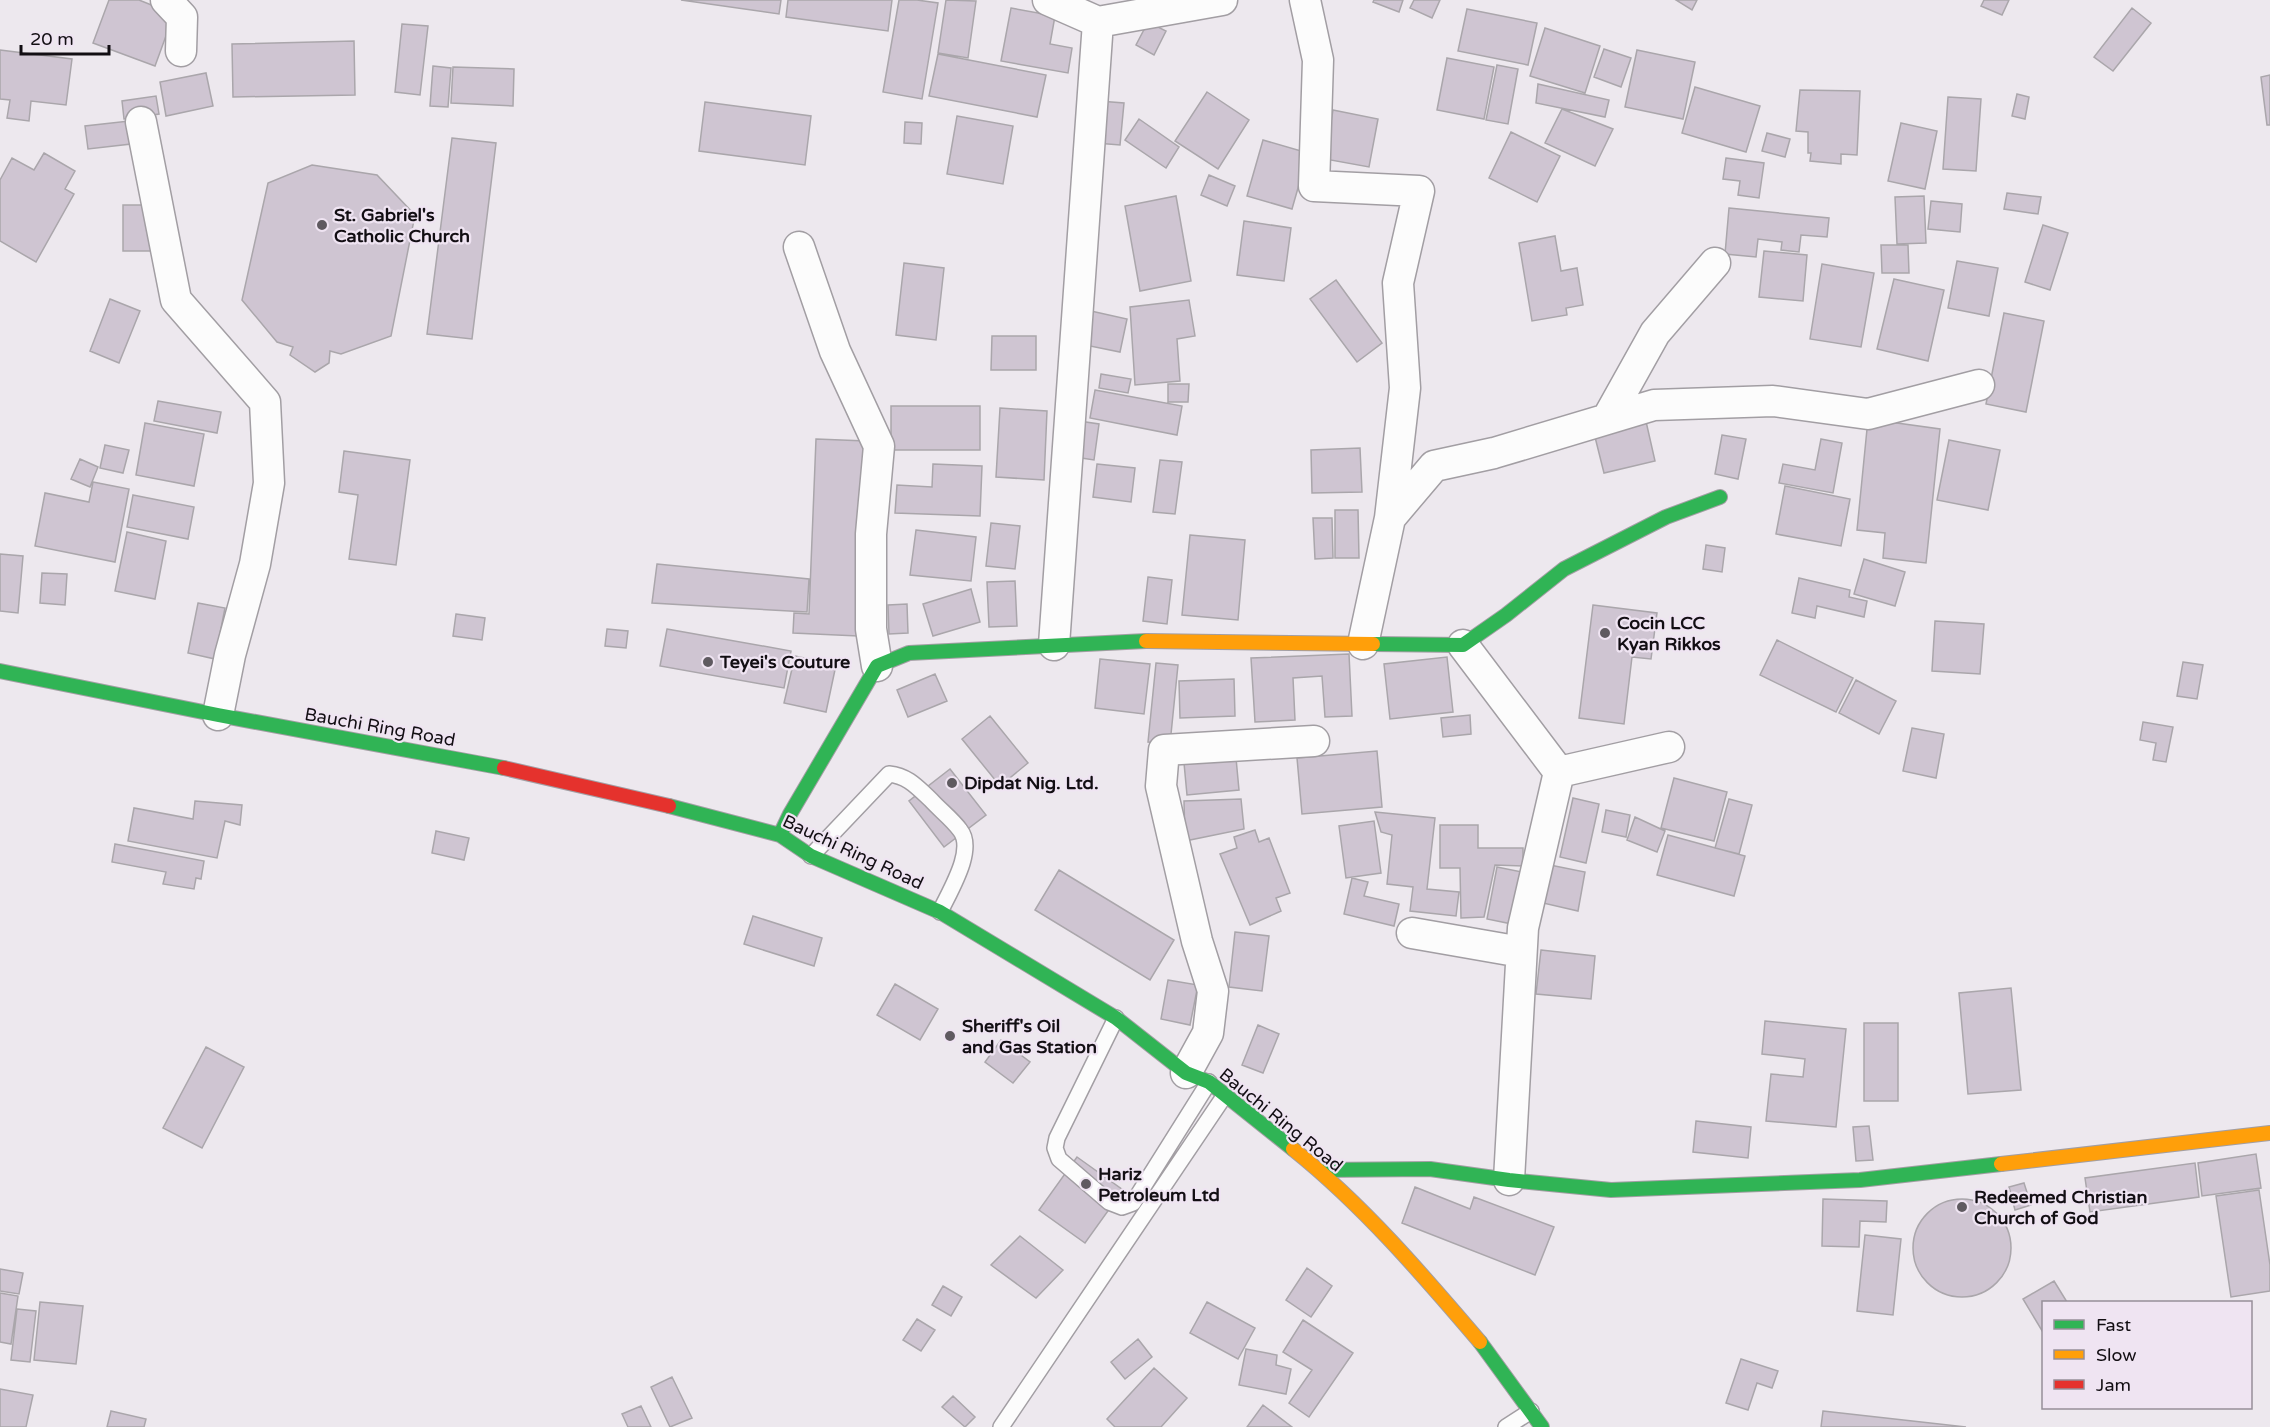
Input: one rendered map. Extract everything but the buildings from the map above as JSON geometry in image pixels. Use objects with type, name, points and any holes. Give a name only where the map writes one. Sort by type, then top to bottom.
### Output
[{"type":"street","points":[[166,0],[182,17],[181,51]]},
{"type":"street","points":[[1050,0],[1098,22],[1222,0]]},
{"type":"street","points":[[1305,0],[1318,60],[1314,186],[1419,191],[1398,283],[1405,388],[1390,518],[1363,644]]},
{"type":"street","points":[[1054,645],[1098,22]]},
{"type":"street","points":[[141,122],[176,300],[266,402],[269,483],[255,564],[230,655],[218,715]]},
{"type":"street","points":[[799,247],[836,351],[879,446],[871,534],[872,629],[877,666]]},
{"type":"street","points":[[1607,419],[1655,333],[1715,262]]},
{"type":"street","points":[[1390,518],[1434,466],[1494,453],[1654,405],[1773,401],[1868,414],[1979,385]]},
{"type":"street","points":[[780,835],[877,666],[909,653],[1129,641],[1463,645],[1506,615],[1564,569],[1666,518],[1720,497]]},
{"type":"street","points":[[1463,645],[1559,772]]},
{"type":"street","name":"Bauchi Ring Road","points":[[0,671],[218,715],[499,767],[626,795],[780,835],[811,856],[940,912],[1116,1018],[1225,1095],[1320,1170],[1412,1263],[1492,1357],[1542,1427]]},
{"type":"street","points":[[1198,1077],[1209,1033],[1213,991],[1197,941],[1161,786],[1164,750],[1314,741]]},
{"type":"street","points":[[1559,772],[1669,747]]},
{"type":"street","points":[[1509,1180],[1523,928],[1559,772]]},
{"type":"street","points":[[1412,933],[1521,952]]},
{"type":"street","points":[[1320,1170],[1431,1169],[1509,1180],[1611,1190],[1860,1180],[2270,1133]]},
{"type":"lane","points":[[811,856],[889,774],[900,775],[911,781],[962,831],[966,844],[964,858],[940,912]]},
{"type":"lane","points":[[1116,1018],[1057,1138],[1055,1148],[1059,1160],[1109,1202],[1122,1207],[1133,1203],[1198,1077]]},
{"type":"lane","points":[[1001,1427],[1225,1095]]},
{"type":"lane","points":[[1506,1427],[1531,1411]]},
{"type":"traffic: fast","points":[[1373,644],[1463,645],[1506,615],[1564,569],[1666,517],[1720,497]]},
{"type":"traffic: fast","points":[[780,835],[877,666],[909,653],[1146,641]]},
{"type":"traffic: fast","points":[[0,671],[218,715],[504,768]]},
{"type":"traffic: fast","points":[[669,806],[780,835],[811,856],[940,912],[1116,1018],[1186,1073],[1209,1082],[1293,1149]]},
{"type":"traffic: fast","points":[[1319,1170],[1430,1169],[1509,1180],[1611,1190],[1860,1180],[2001,1164]]},
{"type":"traffic: fast","points":[[1480,1342],[1542,1427]]},
{"type":"traffic: slow","points":[[1146,641],[1373,644]]},
{"type":"traffic: slow","points":[[2001,1164],[2270,1133]]},
{"type":"traffic: slow","points":[[1293,1149],[1368,1217],[1480,1342]]},
{"type":"traffic: jam","points":[[504,768],[669,806]]},
{"type":"place","name":"St. Gabriel's Catholic Church","points":[[322,225]]},
{"type":"place","name":"Cocin LCC Kyan Rikkos","points":[[1605,633]]},
{"type":"place","name":"Teyei's Couture","points":[[708,662]]},
{"type":"place","name":"Dipdat Nig. Ltd.","points":[[952,783]]},
{"type":"place","name":"Sheriff's Oil and Gas Station","points":[[950,1036]]},
{"type":"place","name":"Hariz Petroleum Ltd","points":[[1086,1184]]},
{"type":"place","name":"Redeemed Christian Church of God","points":[[1962,1207]]}]
